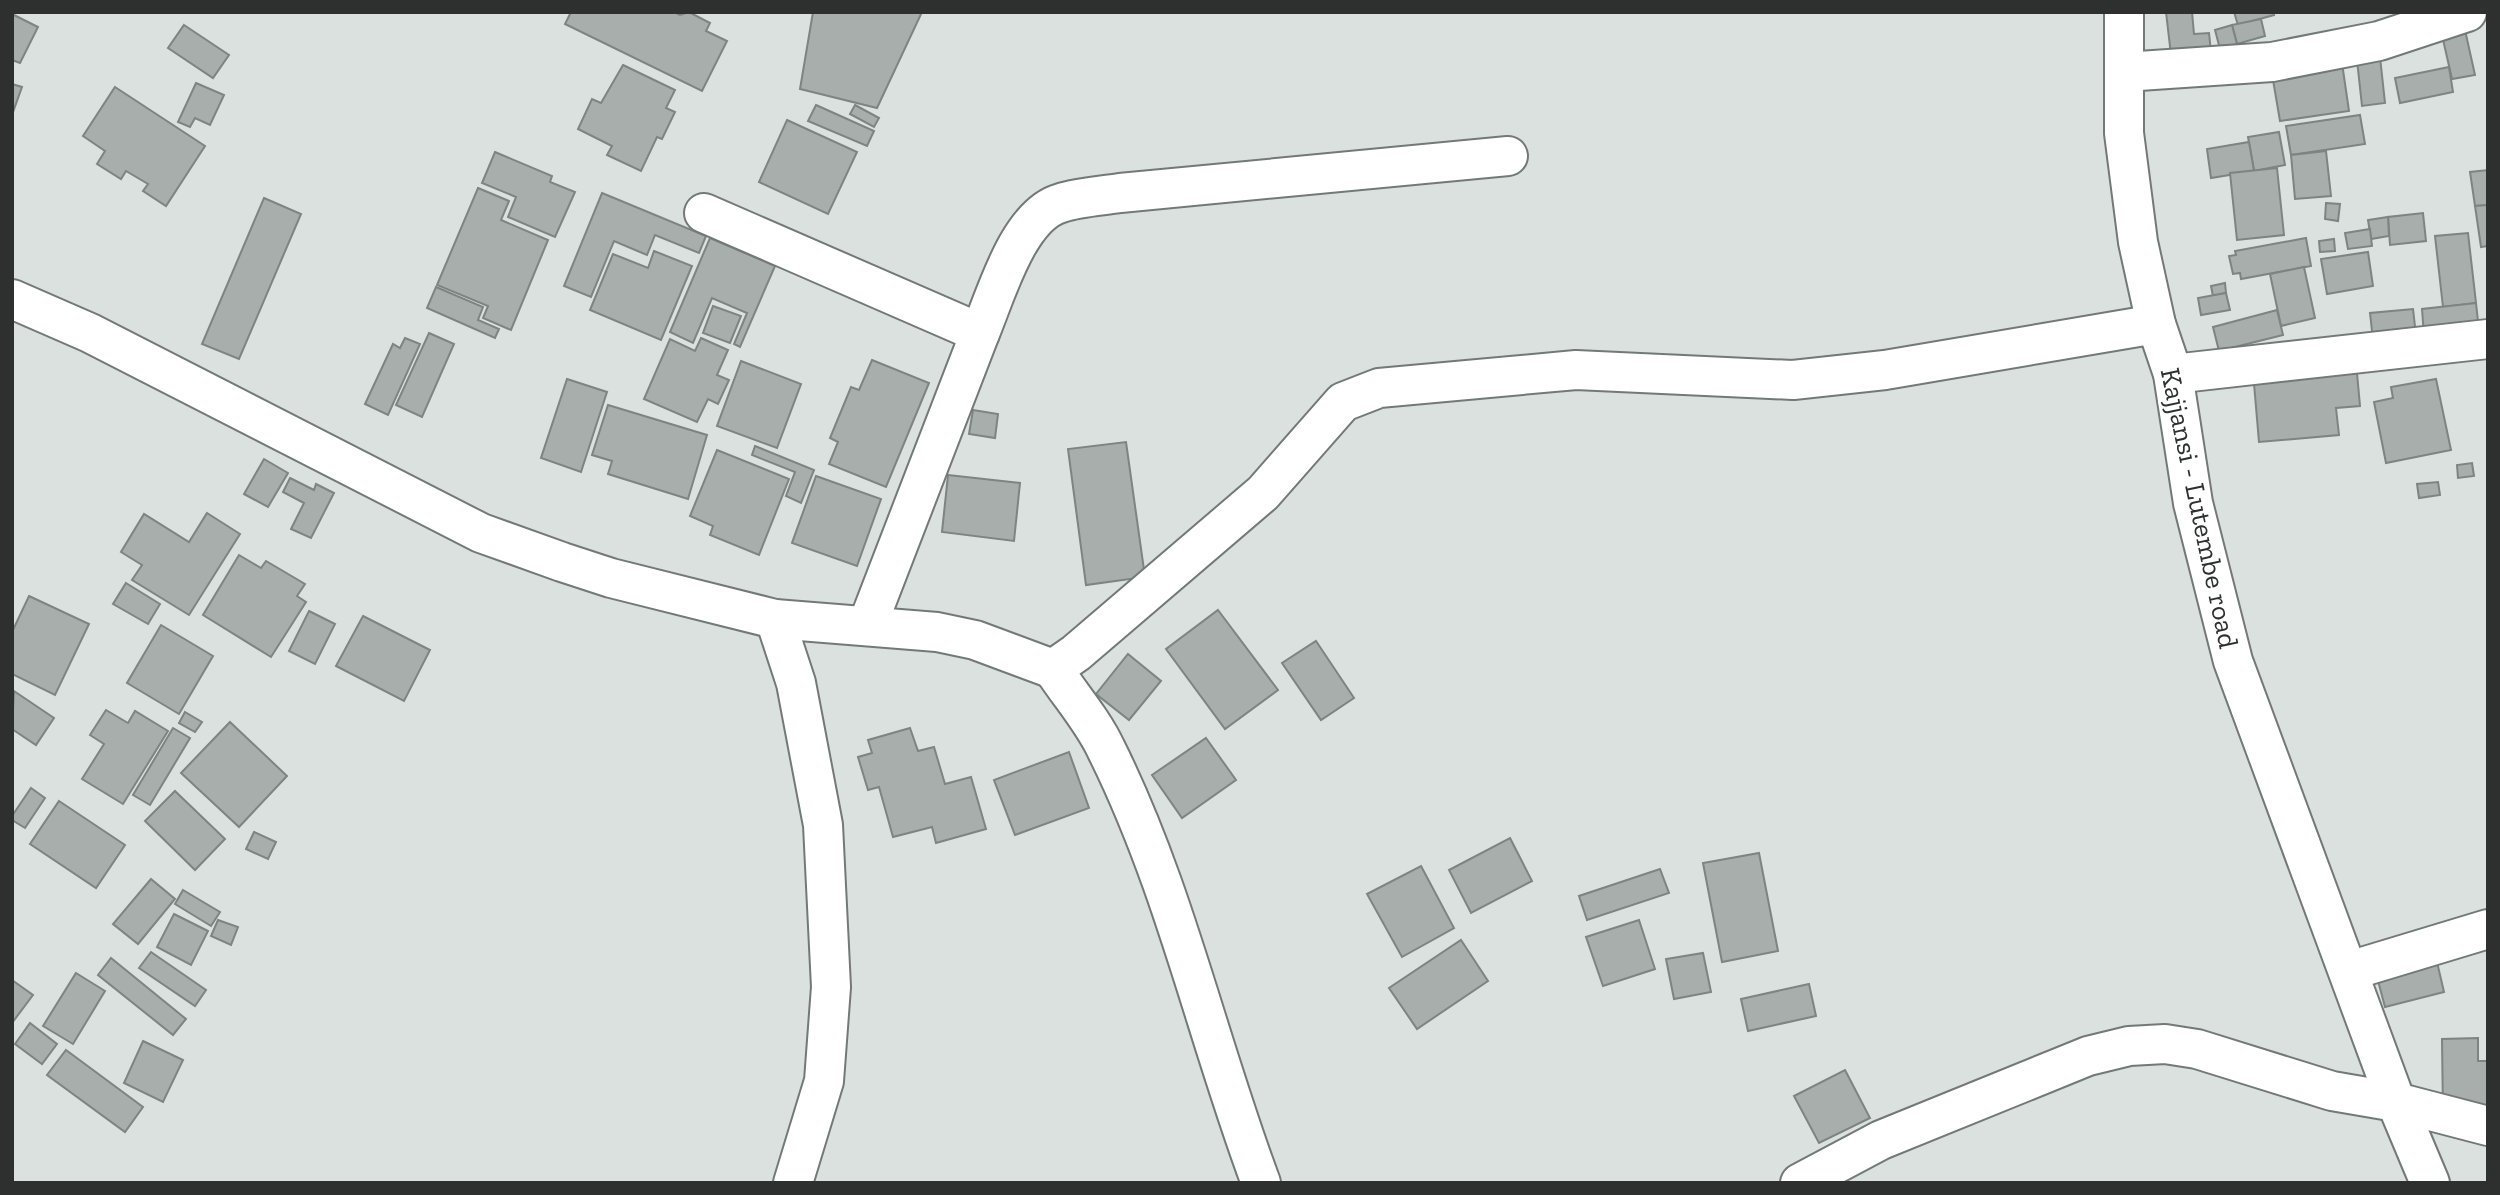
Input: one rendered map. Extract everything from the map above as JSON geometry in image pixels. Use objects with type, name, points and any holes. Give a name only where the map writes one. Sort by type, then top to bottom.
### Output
[{"type":"street","name":"Kajjansi - Lutembe road","points":[[2124,12],[2124,134],[2138,242],[2157,324],[2174,374],[2193,503],[2233,661],[2396,1102],[2430,1183]]},
{"type":"street","points":[[2124,72],[2272,62],[2379,41],[2467,12]]},
{"type":"street","points":[[867,626],[1014,252],[1032,223],[1059,203],[1120,194],[1508,156]]},
{"type":"street","points":[[704,213],[981,333]]},
{"type":"street","points":[[12,299],[90,333],[481,533],[611,578],[775,619],[937,632],[975,640],[1053,669],[1105,747],[1169,894],[1238,1119],[1261,1183]]},
{"type":"street","points":[[1053,669],[1076,653],[1263,493],[1343,402],[1379,388],[1576,370],[1793,380],[1885,370],[2157,324]]},
{"type":"street","points":[[2174,374],[2488,339]]},
{"type":"street","points":[[775,619],[796,683],[822,825],[831,987],[824,1081],[793,1183]]},
{"type":"street","points":[[2349,971],[2488,929]]},
{"type":"street","points":[[1800,1183],[1881,1140],[2088,1056],[2129,1046],[2165,1044],[2197,1049],[2332,1091],[2396,1102],[2488,1126]]},
{"type":"building","points":[[571,12],[674,12],[680,15],[689,12],[710,23],[706,31],[727,41],[702,91],[565,24]]},
{"type":"building","points":[[813,12],[922,12],[877,108],[800,89]]},
{"type":"building","points":[[2166,12],[2192,12],[2194,34],[2209,33],[2211,52],[2171,55]]},
{"type":"building","points":[[2234,12],[2273,12],[2274,15],[2238,25]]},
{"type":"building","points":[[12,14],[38,27],[20,63],[12,60]]},
{"type":"building","points":[[2261,19],[2265,36],[2237,44],[2232,25]]},
{"type":"building","points":[[184,25],[229,55],[213,78],[168,48]]},
{"type":"building","points":[[2232,25],[2237,44],[2220,49],[2215,30]]},
{"type":"building","points":[[2465,30],[2475,75],[2452,79],[2442,35]]},
{"type":"building","points":[[2380,57],[2385,103],[2362,106],[2357,60]]},
{"type":"building","points":[[2342,63],[2349,111],[2280,121],[2272,74]]},
{"type":"building","points":[[623,65],[675,90],[666,108],[675,112],[662,139],[657,137],[641,171],[607,155],[612,146],[578,129],[592,99],[601,103]]},
{"type":"building","points":[[2449,67],[2453,92],[2400,103],[2395,78]]},
{"type":"building","points":[[196,83],[224,95],[210,125],[195,118],[190,127],[178,122]]},
{"type":"building","points":[[12,84],[22,87],[12,115]]},
{"type":"building","points":[[115,87],[205,146],[166,206],[143,191],[148,184],[126,171],[121,179],[97,164],[105,151],[83,136]]},
{"type":"building","points":[[816,105],[874,131],[867,146],[808,121]]},
{"type":"building","points":[[855,105],[879,118],[874,127],[850,114]]},
{"type":"building","points":[[2360,115],[2365,144],[2291,155],[2286,126]]},
{"type":"building","points":[[787,120],[857,152],[828,214],[759,182]]},
{"type":"building","points":[[2279,132],[2285,165],[2254,171],[2248,137]]},
{"type":"building","points":[[2249,142],[2254,171],[2211,178],[2207,149]]},
{"type":"building","points":[[2326,151],[2331,196],[2295,199],[2291,155]]},
{"type":"building","points":[[495,152],[552,176],[550,182],[575,192],[555,237],[508,217],[516,197],[482,183]]},
{"type":"building","points":[[2277,168],[2284,235],[2237,240],[2230,173]]},
{"type":"building","points":[[2488,170],[2488,205],[2475,206],[2470,172]]},
{"type":"building","points":[[478,188],[509,201],[501,220],[548,240],[511,330],[483,318],[488,306],[437,285]]},
{"type":"building","points":[[602,193],[706,236],[699,253],[655,235],[647,255],[614,241],[591,297],[564,286]]},
{"type":"building","points":[[264,198],[301,214],[239,359],[202,344]]},
{"type":"building","points":[[2326,203],[2340,204],[2338,221],[2325,219]]},
{"type":"building","points":[[2488,205],[2488,246],[2481,247],[2475,206]]},
{"type":"building","points":[[2423,213],[2426,241],[2390,245],[2388,217]]},
{"type":"building","points":[[2388,217],[2389,236],[2371,239],[2368,220]]},
{"type":"building","points":[[2370,229],[2372,246],[2348,249],[2345,233]]},
{"type":"building","points":[[2468,233],[2476,303],[2443,307],[2435,236]]},
{"type":"building","points":[[710,238],[775,266],[740,347],[734,344],[747,313],[712,298],[693,343],[670,332]]},
{"type":"building","points":[[2306,238],[2311,266],[2241,279],[2240,273],[2233,274],[2229,256],[2236,255],[2235,251]]},
{"type":"building","points":[[2334,239],[2335,251],[2320,252],[2319,241]]},
{"type":"building","points":[[654,251],[692,266],[661,340],[590,310],[613,254],[648,268]]},
{"type":"building","points":[[2368,252],[2373,286],[2327,294],[2321,259]]},
{"type":"building","points":[[2304,267],[2315,318],[2281,326],[2270,274]]},
{"type":"building","points":[[2225,283],[2226,293],[2213,296],[2211,286]]},
{"type":"building","points":[[436,287],[483,307],[478,320],[499,329],[495,338],[427,308]]},
{"type":"building","points":[[2226,293],[2230,310],[2201,315],[2198,298]]},
{"type":"building","points":[[2476,303],[2479,330],[2424,336],[2422,309]]},
{"type":"building","points":[[713,306],[741,316],[730,343],[703,333]]},
{"type":"building","points":[[2413,309],[2416,335],[2373,340],[2370,313]]},
{"type":"building","points":[[2277,310],[2283,335],[2219,351],[2213,327]]},
{"type":"building","points":[[429,333],[454,344],[422,417],[396,405]]},
{"type":"building","points":[[405,338],[420,344],[388,415],[365,404],[393,344],[400,348]]},
{"type":"building","points":[[701,338],[728,350],[717,375],[729,380],[718,404],[708,399],[697,422],[644,399],[670,339],[695,351]]},
{"type":"building","points":[[872,360],[929,383],[886,487],[829,464],[838,442],[830,438],[851,387],[859,390]]},
{"type":"building","points":[[741,361],[801,384],[777,448],[717,426]]},
{"type":"building","points":[[2356,362],[2360,406],[2336,408],[2339,435],[2259,442],[2253,372]]},
{"type":"building","points":[[567,379],[607,392],[581,472],[541,458]]},
{"type":"building","points":[[2436,379],[2451,450],[2386,463],[2374,402],[2393,398],[2391,387]]},
{"type":"building","points":[[608,405],[707,435],[688,499],[608,474],[612,461],[592,455]]},
{"type":"building","points":[[973,410],[998,414],[995,438],[969,434]]},
{"type":"building","points":[[1126,442],[1145,577],[1086,585],[1068,449]]},
{"type":"building","points":[[755,446],[814,470],[801,503],[786,496],[795,472],[752,455]]},
{"type":"building","points":[[717,450],[789,479],[759,555],[710,535],[713,526],[690,516]]},
{"type":"building","points":[[264,459],[288,473],[268,507],[244,494]]},
{"type":"building","points":[[2472,463],[2474,476],[2458,478],[2457,465]]},
{"type":"building","points":[[948,475],[1020,483],[1014,541],[942,532]]},
{"type":"building","points":[[816,476],[881,499],[857,566],[792,543]]},
{"type":"building","points":[[290,478],[314,490],[316,484],[334,493],[311,538],[291,529],[304,503],[283,492]]},
{"type":"building","points":[[2438,482],[2440,495],[2419,498],[2417,484]]},
{"type":"building","points":[[207,513],[240,534],[189,615],[132,580],[142,565],[121,552],[144,514],[189,542]]},
{"type":"building","points":[[239,555],[261,568],[266,561],[305,584],[297,596],[306,602],[271,657],[203,615]]},
{"type":"building","points":[[126,583],[160,604],[148,624],[113,604]]},
{"type":"building","points":[[29,596],[89,624],[55,695],[12,674],[12,632]]},
{"type":"building","points":[[1218,610],[1278,690],[1225,729],[1166,649]]},
{"type":"building","points":[[309,611],[335,624],[315,664],[289,651]]},
{"type":"building","points":[[363,616],[430,650],[404,701],[336,666]]},
{"type":"building","points":[[161,625],[213,656],[179,714],[127,683]]},
{"type":"building","points":[[1316,641],[1354,698],[1321,720],[1282,663]]},
{"type":"building","points":[[1128,654],[1161,681],[1129,720],[1096,694]]},
{"type":"building","points":[[14,691],[54,718],[36,745],[12,729]]},
{"type":"building","points":[[106,710],[128,723],[135,711],[168,731],[123,804],[82,779],[104,744],[90,735]]},
{"type":"building","points":[[185,712],[202,722],[195,732],[179,723]]},
{"type":"building","points":[[230,722],[287,776],[239,827],[181,773]]},
{"type":"building","points":[[173,728],[190,738],[150,805],[133,795]]},
{"type":"building","points":[[910,728],[918,751],[934,747],[945,784],[971,777],[986,829],[936,843],[932,827],[893,837],[879,787],[868,790],[858,757],[872,753],[868,740]]},
{"type":"building","points":[[1206,738],[1236,780],[1182,818],[1152,775]]},
{"type":"building","points":[[1069,752],[1089,808],[1015,835],[994,780]]},
{"type":"building","points":[[31,788],[45,798],[25,828],[12,820],[12,816]]},
{"type":"building","points":[[175,791],[225,839],[195,870],[145,821]]},
{"type":"building","points":[[59,801],[125,845],[96,888],[30,844]]},
{"type":"building","points":[[254,832],[276,842],[268,859],[246,849]]},
{"type":"building","points":[[1510,838],[1532,881],[1471,913],[1449,870]]},
{"type":"building","points":[[1759,853],[1778,951],[1722,962],[1703,863]]},
{"type":"building","points":[[1421,866],[1454,928],[1402,957],[1367,894]]},
{"type":"building","points":[[1660,869],[1669,893],[1587,920],[1579,896]]},
{"type":"building","points":[[151,879],[175,899],[138,944],[113,924]]},
{"type":"building","points":[[183,890],[220,912],[211,926],[175,904]]},
{"type":"building","points":[[174,914],[208,931],[191,965],[157,947]]},
{"type":"building","points":[[218,920],[238,927],[231,945],[211,936]]},
{"type":"building","points":[[1639,920],[1655,969],[1603,986],[1586,937]]},
{"type":"building","points":[[1461,940],[1488,981],[1417,1029],[1389,988]]},
{"type":"building","points":[[151,952],[206,990],[195,1006],[139,968]]},
{"type":"building","points":[[1703,953],[1711,992],[1674,999],[1666,959]]},
{"type":"building","points":[[111,958],[186,1019],[173,1035],[98,975]]},
{"type":"building","points":[[2437,962],[2444,992],[2385,1007],[2377,977]]},
{"type":"building","points":[[76,973],[105,991],[73,1044],[43,1026]]},
{"type":"building","points":[[12,980],[33,995],[12,1023]]},
{"type":"building","points":[[1809,984],[1816,1016],[1748,1031],[1741,999]]},
{"type":"building","points":[[30,1023],[57,1044],[42,1064],[15,1044]]},
{"type":"building","points":[[2478,1038],[2478,1061],[2488,1061],[2488,1114],[2443,1114],[2442,1039]]},
{"type":"building","points":[[143,1041],[183,1060],[163,1102],[124,1083]]},
{"type":"building","points":[[66,1050],[143,1107],[125,1132],[47,1075]]},
{"type":"building","points":[[1845,1070],[1870,1118],[1819,1143],[1794,1096]]}]
